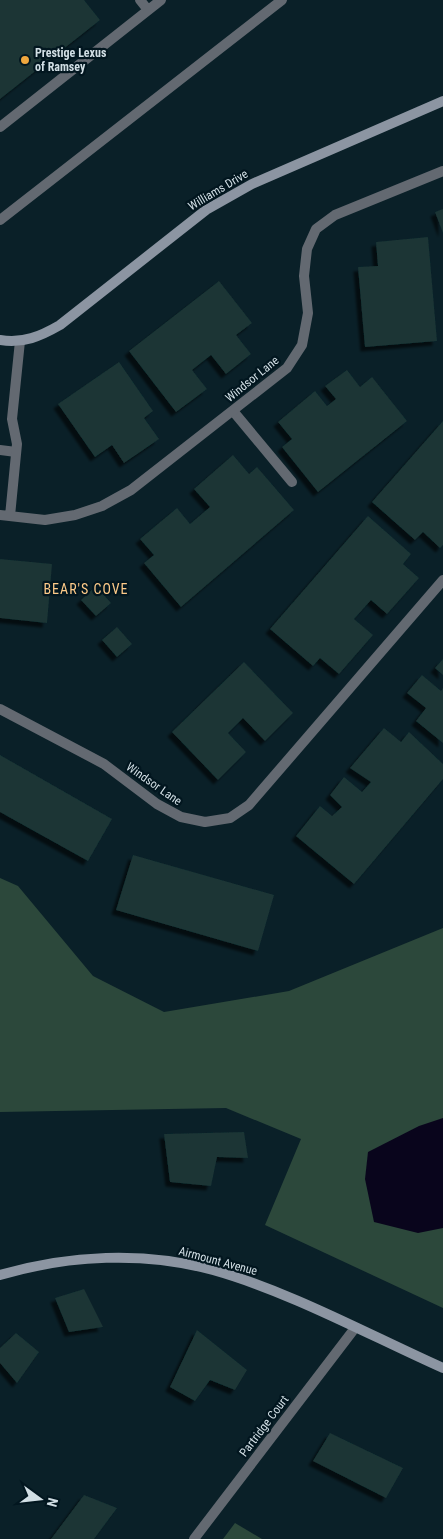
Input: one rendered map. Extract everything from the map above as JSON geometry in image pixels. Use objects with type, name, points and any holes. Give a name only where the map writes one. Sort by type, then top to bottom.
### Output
[{"type":"street","points":[[140,0],[148,10]]},
{"type":"street","points":[[0,127],[161,0]]},
{"type":"street","points":[[0,220],[282,0]]},
{"type":"street","name":"Williams Drive","points":[[0,340],[20,341],[38,337],[60,324],[206,210],[252,184],[443,101]]},
{"type":"street","name":"Windsor Lane","points":[[20,341],[12,420],[16,452],[5,515],[45,520],[75,515],[102,506],[131,490],[287,368],[302,345],[308,313],[304,276],[307,249],[316,229],[335,215],[443,171]]},
{"type":"street","points":[[233,411],[292,482]]},
{"type":"street","points":[[0,450],[16,452]]},
{"type":"street","name":"Windsor Lane","points":[[0,708],[104,764],[157,804],[181,817],[205,822],[230,818],[249,805],[443,580]]},
{"type":"street","name":"Airmount Avenue","points":[[0,1275],[26,1267],[74,1260],[122,1258],[171,1262],[212,1270],[258,1285],[443,1368]]},
{"type":"street","name":"Partridge Court","points":[[194,1539],[355,1328]]},
{"type":"green space","points":[[0,878],[18,886],[93,976],[164,1012],[289,991],[443,928],[443,1308],[265,1225],[301,1139],[226,1108],[0,1112]]},
{"type":"green space","points":[[235,1523],[262,1539],[223,1539]]},
{"type":"shaded area","points":[[443,1118],[443,1228],[418,1233],[374,1222],[365,1179],[368,1152],[419,1126]]},
{"type":"building","name":"Prestige Lexus of Ramsey","points":[[0,0],[84,0],[100,20],[0,99]]},
{"type":"building","points":[[443,209],[443,233],[435,212]]},
{"type":"building","points":[[428,237],[437,341],[365,347],[358,267],[378,266],[376,242]]},
{"type":"building","points":[[219,281],[252,323],[236,335],[251,354],[226,374],[211,355],[192,370],[207,389],[176,412],[129,351]]},
{"type":"building","points":[[119,362],[153,411],[144,418],[159,439],[124,463],[112,445],[95,457],[58,404]]},
{"type":"building","points":[[347,370],[360,387],[372,377],[407,421],[318,492],[282,447],[292,439],[278,422],[315,391],[327,406],[336,399],[325,386]]},
{"type":"building","points":[[443,421],[443,545],[440,548],[423,532],[415,540],[372,502]]},
{"type":"building","points":[[233,455],[249,474],[257,467],[294,510],[181,607],[144,563],[154,555],[140,539],[177,508],[190,524],[210,507],[194,489]]},
{"type":"building","points":[[368,516],[411,554],[403,564],[419,578],[387,614],[371,600],[354,619],[373,635],[339,674],[320,658],[313,666],[270,629]]},
{"type":"building","points":[[0,559],[52,564],[47,623],[0,618]]},
{"type":"building","points":[[96,586],[111,603],[96,616],[81,600]]},
{"type":"building","points":[[117,627],[132,644],[117,657],[102,640]]},
{"type":"building","points":[[443,659],[443,675],[435,668]]},
{"type":"building","points":[[244,662],[293,713],[265,741],[243,718],[228,733],[246,752],[218,780],[172,732]]},
{"type":"building","points":[[422,675],[441,691],[443,688],[443,743],[416,721],[426,708],[407,693]]},
{"type":"building","points":[[384,728],[401,742],[409,732],[443,764],[443,779],[354,884],[296,836],[320,806],[332,816],[342,807],[330,795],[344,777],[362,792],[371,782],[350,768]]},
{"type":"building","points":[[0,755],[112,819],[88,861],[0,812]]},
{"type":"building","points":[[133,855],[274,895],[258,951],[116,910]]},
{"type":"building","points":[[244,1132],[248,1158],[217,1157],[211,1186],[170,1182],[164,1134]]},
{"type":"building","points":[[84,1289],[103,1327],[69,1332],[55,1298]]},
{"type":"building","points":[[197,1330],[247,1370],[235,1390],[210,1380],[195,1401],[170,1387]]},
{"type":"building","points":[[16,1333],[39,1352],[17,1383],[0,1363],[0,1348]]},
{"type":"building","points":[[330,1433],[403,1468],[386,1498],[313,1461]]},
{"type":"building","points":[[84,1495],[117,1508],[94,1539],[51,1539]]},
{"type":"place","name":"Prestige Lexus of Ramsey","points":[[25,60]]},
{"type":"district","name":"BEAR'S COVE","points":[[86,589]]}]
